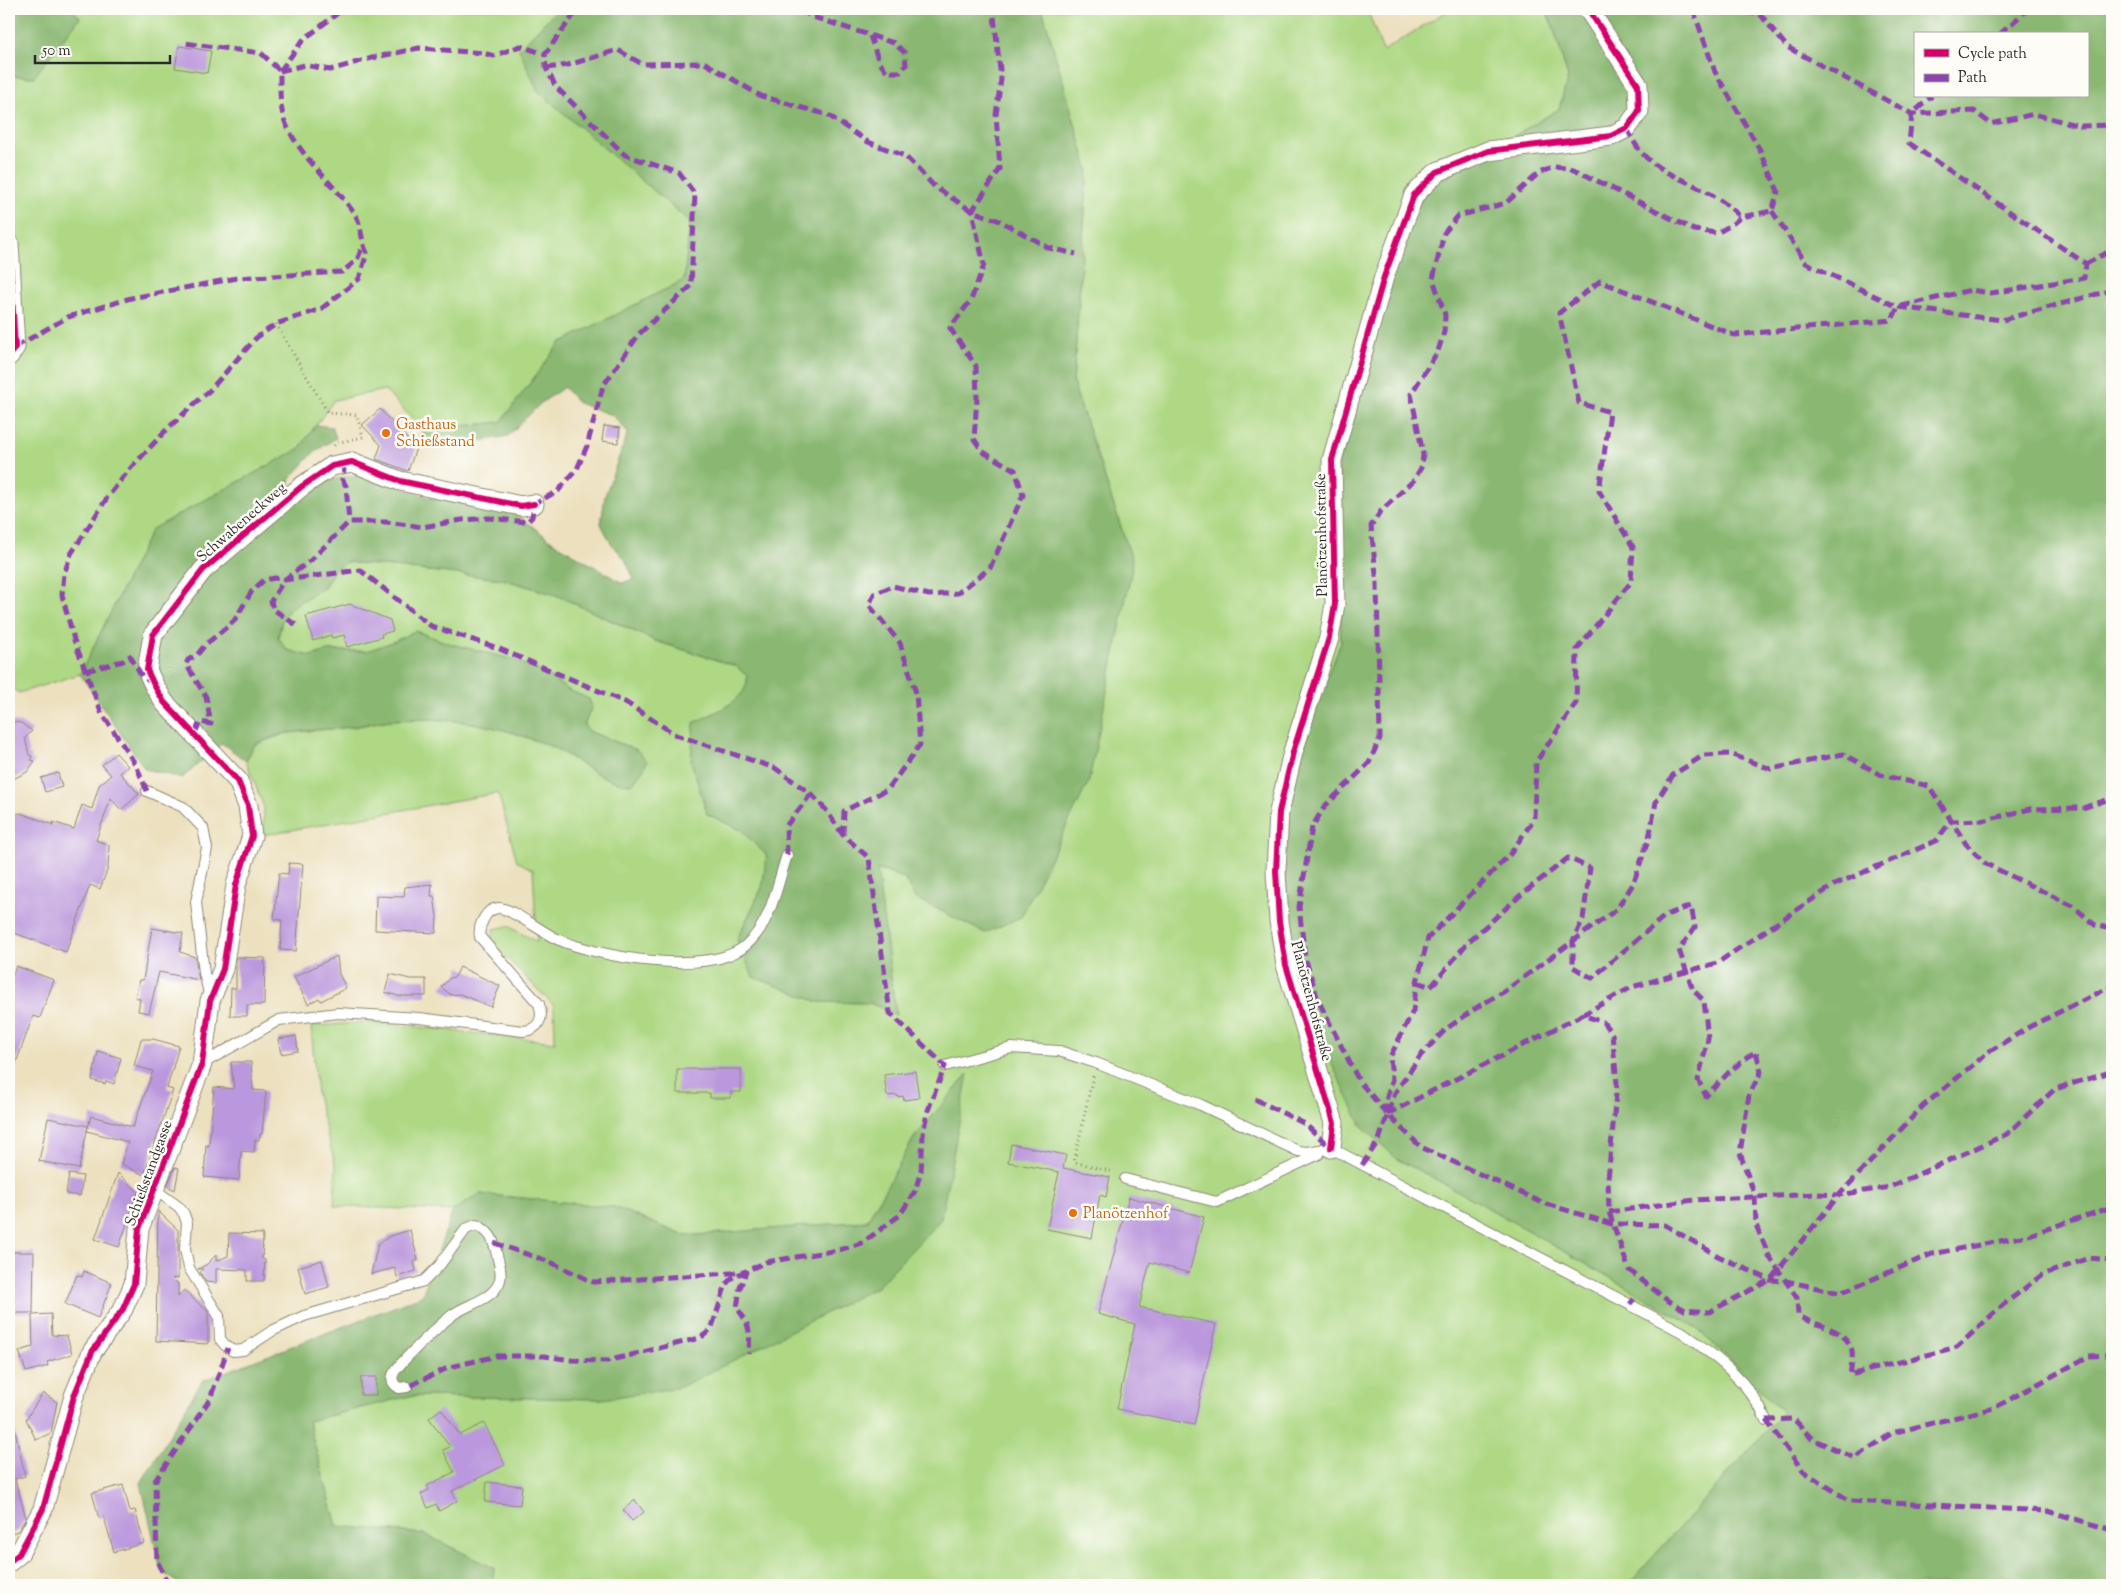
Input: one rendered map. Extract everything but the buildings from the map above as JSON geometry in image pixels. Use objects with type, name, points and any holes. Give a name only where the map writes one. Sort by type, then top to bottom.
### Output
[{"type":"street","name":"Planötzenhofstraße","points":[[1331,1148],[1334,1123],[1286,965],[1276,871],[1279,812],[1293,752],[1329,638],[1334,604],[1332,460],[1384,277],[1414,195],[1437,172],[1488,151],[1611,136],[1627,128],[1639,111],[1638,85],[1588,9]]},
{"type":"street","points":[[9,243],[15,347],[9,356]]},
{"type":"street","name":"Schwabeneckweg","points":[[202,1064],[210,1001],[224,969],[236,885],[252,836],[248,806],[238,781],[164,702],[154,685],[147,670],[153,635],[203,570],[301,487],[332,466],[352,462],[400,482],[521,506],[534,504]]},
{"type":"street","name":"Schießstandgasse","points":[[9,1562],[19,1554],[43,1509],[74,1396],[92,1352],[123,1309],[134,1284],[139,1228],[202,1064]]},
{"type":"lane","points":[[147,791],[183,807],[203,828],[207,848],[196,902],[204,973],[210,1001]]},
{"type":"lane","points":[[202,1064],[279,1020],[338,1013],[419,1018],[523,1031],[533,1029],[541,1018],[537,1000],[480,938],[479,932],[482,921],[494,909],[499,908],[510,911],[550,936],[596,952],[648,961],[693,962],[715,959],[737,952],[755,936],[766,918],[787,855]]},
{"type":"lane","points":[[945,1066],[1011,1048],[1059,1051],[1096,1063],[1201,1104],[1298,1151],[1307,1152],[1331,1148],[1682,1332],[1721,1362],[1744,1383],[1755,1397],[1766,1420]]},
{"type":"lane","points":[[1125,1179],[1218,1202],[1331,1148]]},
{"type":"lane","points":[[154,1189],[179,1207],[184,1214],[187,1223],[185,1249],[189,1268],[217,1312],[220,1339],[233,1351],[243,1350],[272,1331],[304,1316],[424,1281],[440,1266],[466,1229],[470,1226],[483,1228],[494,1244],[501,1274],[499,1284],[483,1299],[452,1315],[396,1369],[392,1376],[393,1383],[399,1388],[407,1386]]},
{"type":"path","points":[[276,324],[328,413],[356,415],[363,437],[336,444],[330,449]]},
{"type":"path","points":[[1096,1063],[1074,1162],[1111,1170],[1125,1179]]},
{"type":"green space","points":[[9,9],[71,9],[80,18],[34,77],[9,76]]},
{"type":"green space","points":[[71,9],[558,9],[519,49],[538,90],[690,222],[684,280],[560,343],[501,422],[423,430],[385,390],[334,400],[299,449],[152,529],[80,674],[19,693],[9,686],[9,356],[15,239],[9,233],[9,76],[34,77],[80,17]]},
{"type":"green space","points":[[558,9],[1042,9],[1088,169],[1073,383],[1133,563],[1089,781],[1021,917],[985,933],[915,898],[904,878],[877,869],[896,1015],[870,1003],[819,1002],[753,977],[737,939],[762,888],[767,856],[741,830],[707,814],[691,761],[694,723],[728,705],[743,692],[747,676],[736,666],[656,641],[556,595],[503,579],[347,562],[335,569],[324,587],[293,606],[283,617],[278,638],[287,650],[310,656],[329,651],[367,651],[395,641],[415,631],[451,644],[511,659],[544,673],[568,690],[589,699],[592,706],[584,725],[588,731],[637,750],[647,761],[645,767],[632,784],[610,780],[560,751],[530,738],[472,723],[433,719],[381,721],[276,736],[254,745],[246,761],[222,743],[182,778],[145,769],[80,674],[152,529],[299,449],[316,425],[332,427],[336,438],[314,452],[289,480],[293,502],[321,482],[364,473],[389,484],[431,498],[467,500],[513,512],[553,542],[622,583],[634,579],[625,559],[611,543],[601,524],[605,496],[628,432],[612,415],[578,403],[564,387],[541,403],[508,436],[433,449],[421,445],[423,430],[501,422],[560,343],[684,280],[690,222],[538,91],[519,49]]},
{"type":"green space","points":[[1042,9],[1367,9],[1383,51],[1450,9],[1545,9],[1553,26],[1568,77],[1559,109],[1432,185],[1340,572],[1341,643],[1323,686],[1397,1159],[1471,1198],[1696,1327],[1783,1412],[1628,1585],[493,1585],[493,1568],[424,1534],[337,1526],[308,1421],[409,1396],[602,1399],[877,1287],[968,1075],[914,1138],[867,1221],[685,1236],[614,1207],[480,1194],[453,1211],[334,1206],[336,1167],[317,1096],[311,1026],[372,1022],[555,1042],[554,1006],[492,943],[494,929],[508,926],[537,942],[533,870],[517,861],[498,793],[263,835],[264,807],[246,761],[254,745],[287,733],[353,727],[389,720],[446,719],[498,727],[553,747],[603,777],[637,750],[588,731],[584,725],[592,706],[589,699],[568,690],[544,673],[511,659],[451,644],[415,631],[395,641],[367,651],[329,651],[310,656],[287,650],[278,637],[283,617],[293,606],[324,587],[335,569],[347,562],[503,579],[556,595],[655,641],[736,666],[747,676],[743,692],[728,705],[694,723],[707,814],[741,830],[767,856],[762,888],[737,939],[753,976],[819,1002],[870,1003],[896,1014],[876,869],[904,878],[915,898],[1133,563],[1073,383],[1088,169]]},
{"type":"green space","points":[[1545,9],[2112,9],[2112,1585],[1628,1585],[1783,1412],[1696,1327],[1471,1198],[1397,1159],[1361,1125],[1326,1052],[1291,965],[1283,840],[1299,761],[1323,686],[1341,643],[1339,459],[1413,212],[1432,185],[1559,109],[1568,77],[1553,26]]},
{"type":"green space","points":[[968,1074],[941,1219],[877,1287],[681,1387],[602,1399],[409,1396],[308,1421],[337,1526],[424,1534],[494,1568],[493,1585],[180,1585],[161,1571],[141,1483],[202,1381],[422,1296],[453,1211],[480,1194],[614,1207],[685,1236],[867,1221],[914,1138]]},
{"type":"marked path","points":[[280,71],[303,40],[343,9]]},
{"type":"marked path","points":[[296,625],[273,609],[271,601],[284,580],[311,560],[349,522],[386,522],[423,527],[462,520],[489,518],[527,522],[532,517],[534,504],[558,491],[577,469],[587,446],[603,386],[639,334],[691,286],[695,194],[679,173],[625,155],[556,87],[546,68],[545,54],[578,9]]},
{"type":"marked path","points":[[801,9],[810,16],[894,43],[905,53],[906,65],[900,72],[887,72],[879,62],[870,36]]},
{"type":"marked path","points":[[843,835],[844,811],[888,789],[920,745],[916,693],[900,643],[869,605],[874,594],[893,586],[929,595],[958,593],[990,568],[1023,495],[1015,470],[983,452],[974,439],[977,398],[976,366],[950,328],[971,300],[984,265],[972,211],[1000,169],[996,115],[1001,79],[994,16],[990,9]]},
{"type":"marked path","points":[[1693,9],[1715,72],[1760,150],[1778,191],[1772,211],[1741,217],[1717,233],[1694,230],[1574,169],[1554,167],[1539,173],[1506,203],[1458,216],[1444,233],[1433,279],[1445,315],[1444,332],[1438,351],[1411,394],[1423,454],[1422,466],[1414,480],[1381,511],[1371,526],[1377,584],[1380,738],[1369,763],[1325,806],[1312,827],[1299,907],[1305,957],[1318,1000],[1359,1081],[1387,1114],[1421,1147],[1543,1203],[1612,1224],[1665,1225],[1718,1256],[1770,1280],[1786,1281],[1840,1293],[1932,1254],[2026,1236],[2112,1207]]},
{"type":"marked path","points":[[1732,9],[1760,14],[1787,47],[1912,114],[1974,111],[1991,124],[2034,114],[2080,126],[2112,125]]},
{"type":"marked path","points":[[2002,32],[2028,9]]},
{"type":"marked path","points":[[147,791],[136,765],[101,712],[74,640],[62,595],[64,574],[71,554],[107,498],[128,471],[168,428],[210,390],[256,338],[276,324],[321,309],[359,279],[367,253],[356,216],[301,149],[286,124],[281,105],[280,71],[261,53],[184,43]]},
{"type":"marked path","points":[[280,71],[305,65],[330,70],[372,58],[419,48],[483,53],[494,56],[520,46],[545,54]]},
{"type":"marked path","points":[[546,68],[568,65],[618,50],[642,64],[705,63],[761,96],[828,115],[868,142],[905,156],[935,187],[972,211],[1000,221],[1049,248],[1076,254]]},
{"type":"marked path","points":[[1387,1114],[1385,1104],[1392,1080],[1390,1057],[1413,1011],[1417,982],[1428,938],[1511,853],[1534,819],[1536,762],[1576,703],[1577,649],[1631,582],[1633,547],[1599,491],[1610,412],[1579,403],[1559,313],[1600,281],[1734,335],[1892,320],[1898,307],[1971,290],[1991,293],[2084,278],[2086,264],[1909,143],[1912,114],[1930,98]]},
{"type":"marked path","points":[[1627,128],[1635,144],[1655,165],[1706,191],[1741,217]]},
{"type":"marked path","points":[[1772,211],[1806,263],[1898,307],[2002,320],[2112,290]]},
{"type":"marked path","points":[[15,347],[68,317],[131,298],[237,278],[342,272],[357,260],[363,246]]},
{"type":"marked path","points":[[2086,264],[2112,250]]},
{"type":"marked path","points":[[341,464],[344,470],[342,479],[346,486],[349,522]]},
{"type":"marked path","points":[[195,733],[200,722],[211,724],[206,697],[186,664],[188,660],[197,655],[205,645],[234,621],[252,591],[264,580],[275,578],[284,580],[360,570],[431,626],[495,647],[625,702],[676,735],[775,768],[811,794],[826,810],[843,835],[869,858],[890,1013],[945,1066],[927,1113],[923,1134],[921,1171],[915,1191],[900,1215],[862,1243],[839,1250],[766,1262],[733,1277],[726,1284],[712,1327],[700,1338],[607,1361],[571,1360],[544,1356],[497,1356],[450,1367],[407,1387]]},
{"type":"marked path","points":[[86,671],[123,661],[130,656],[142,676],[149,681]]},
{"type":"marked path","points":[[1362,1165],[1379,1140],[1395,1093],[1421,1055],[1446,1029],[1505,991],[1617,909],[1633,884],[1649,838],[1656,802],[1673,775],[1704,755],[1730,754],[1771,769],[1843,754],[1881,775],[1929,786],[1966,844],[1986,864],[2073,906],[2095,925],[2112,929]]},
{"type":"marked path","points":[[787,855],[786,826],[811,794]]},
{"type":"marked path","points":[[1582,1015],[1632,987],[1717,963],[1834,885],[1936,841],[1951,821],[1986,820],[2030,809],[2083,808],[2112,798]]},
{"type":"marked path","points":[[1417,982],[1431,987],[1469,941],[1522,894],[1568,858],[1590,868],[1583,919],[1573,941],[1573,967],[1592,978],[1666,915],[1691,906],[1695,927],[1679,950],[1693,990],[1704,1001],[1708,1039],[1698,1080],[1706,1096],[1731,1070],[1756,1051],[1761,1072],[1749,1095],[1740,1153],[1755,1196],[1756,1225],[1769,1256],[1797,1298],[1798,1315],[1830,1328],[1844,1337],[1849,1343],[1852,1351],[1850,1375],[1957,1347],[2003,1305],[2042,1275],[2089,1258],[2112,1260]]},
{"type":"marked path","points":[[1387,1114],[1582,1015],[1603,1022],[1612,1034],[1617,1083],[1608,1179],[1609,1212],[1629,1270],[1667,1300],[1685,1310],[1709,1312],[1770,1280],[1839,1195],[1923,1106],[1990,1051],[2029,1027],[2112,986]]},
{"type":"marked path","points":[[1609,1212],[1694,1200],[1817,1194],[1839,1195],[1890,1187],[2007,1134],[2055,1089],[2107,1073],[2112,1074]]},
{"type":"marked path","points":[[1255,1099],[1305,1124],[1331,1148]]},
{"type":"marked path","points":[[494,1243],[550,1262],[593,1282],[746,1272],[740,1288],[737,1308],[749,1330],[749,1354]]},
{"type":"marked path","points":[[1630,1304],[1634,1299]]},
{"type":"marked path","points":[[169,1585],[157,1561],[155,1481],[210,1399],[228,1348]]},
{"type":"marked path","points":[[1766,1420],[1794,1419],[1812,1439],[1855,1458],[1892,1433],[1994,1408],[2089,1356],[2112,1355]]},
{"type":"marked path","points":[[1766,1420],[1803,1471],[1850,1501],[2048,1511],[2112,1530]]},
{"type":"cycle path","points":[[1331,1148],[1334,1123],[1286,965],[1279,921],[1276,871],[1279,812],[1293,752],[1329,638],[1335,604],[1332,460],[1384,277],[1414,195],[1437,172],[1488,151],[1611,136],[1627,128],[1639,111],[1638,85],[1588,9]]},
{"type":"cycle path","points":[[9,243],[15,347],[9,356]]},
{"type":"cycle path","points":[[9,1562],[19,1554],[43,1509],[74,1396],[92,1352],[123,1309],[134,1284],[139,1229],[202,1064],[210,1001],[223,969],[236,885],[252,836],[248,806],[238,781],[164,702],[154,685],[147,670],[153,635],[203,570],[301,487],[332,466],[352,462],[400,481],[521,506],[534,504]]},
{"type":"place","name":"Gasthaus Schießstand","points":[[386,433]]},
{"type":"place","name":"Planötzenhof","points":[[1073,1213]]}]
